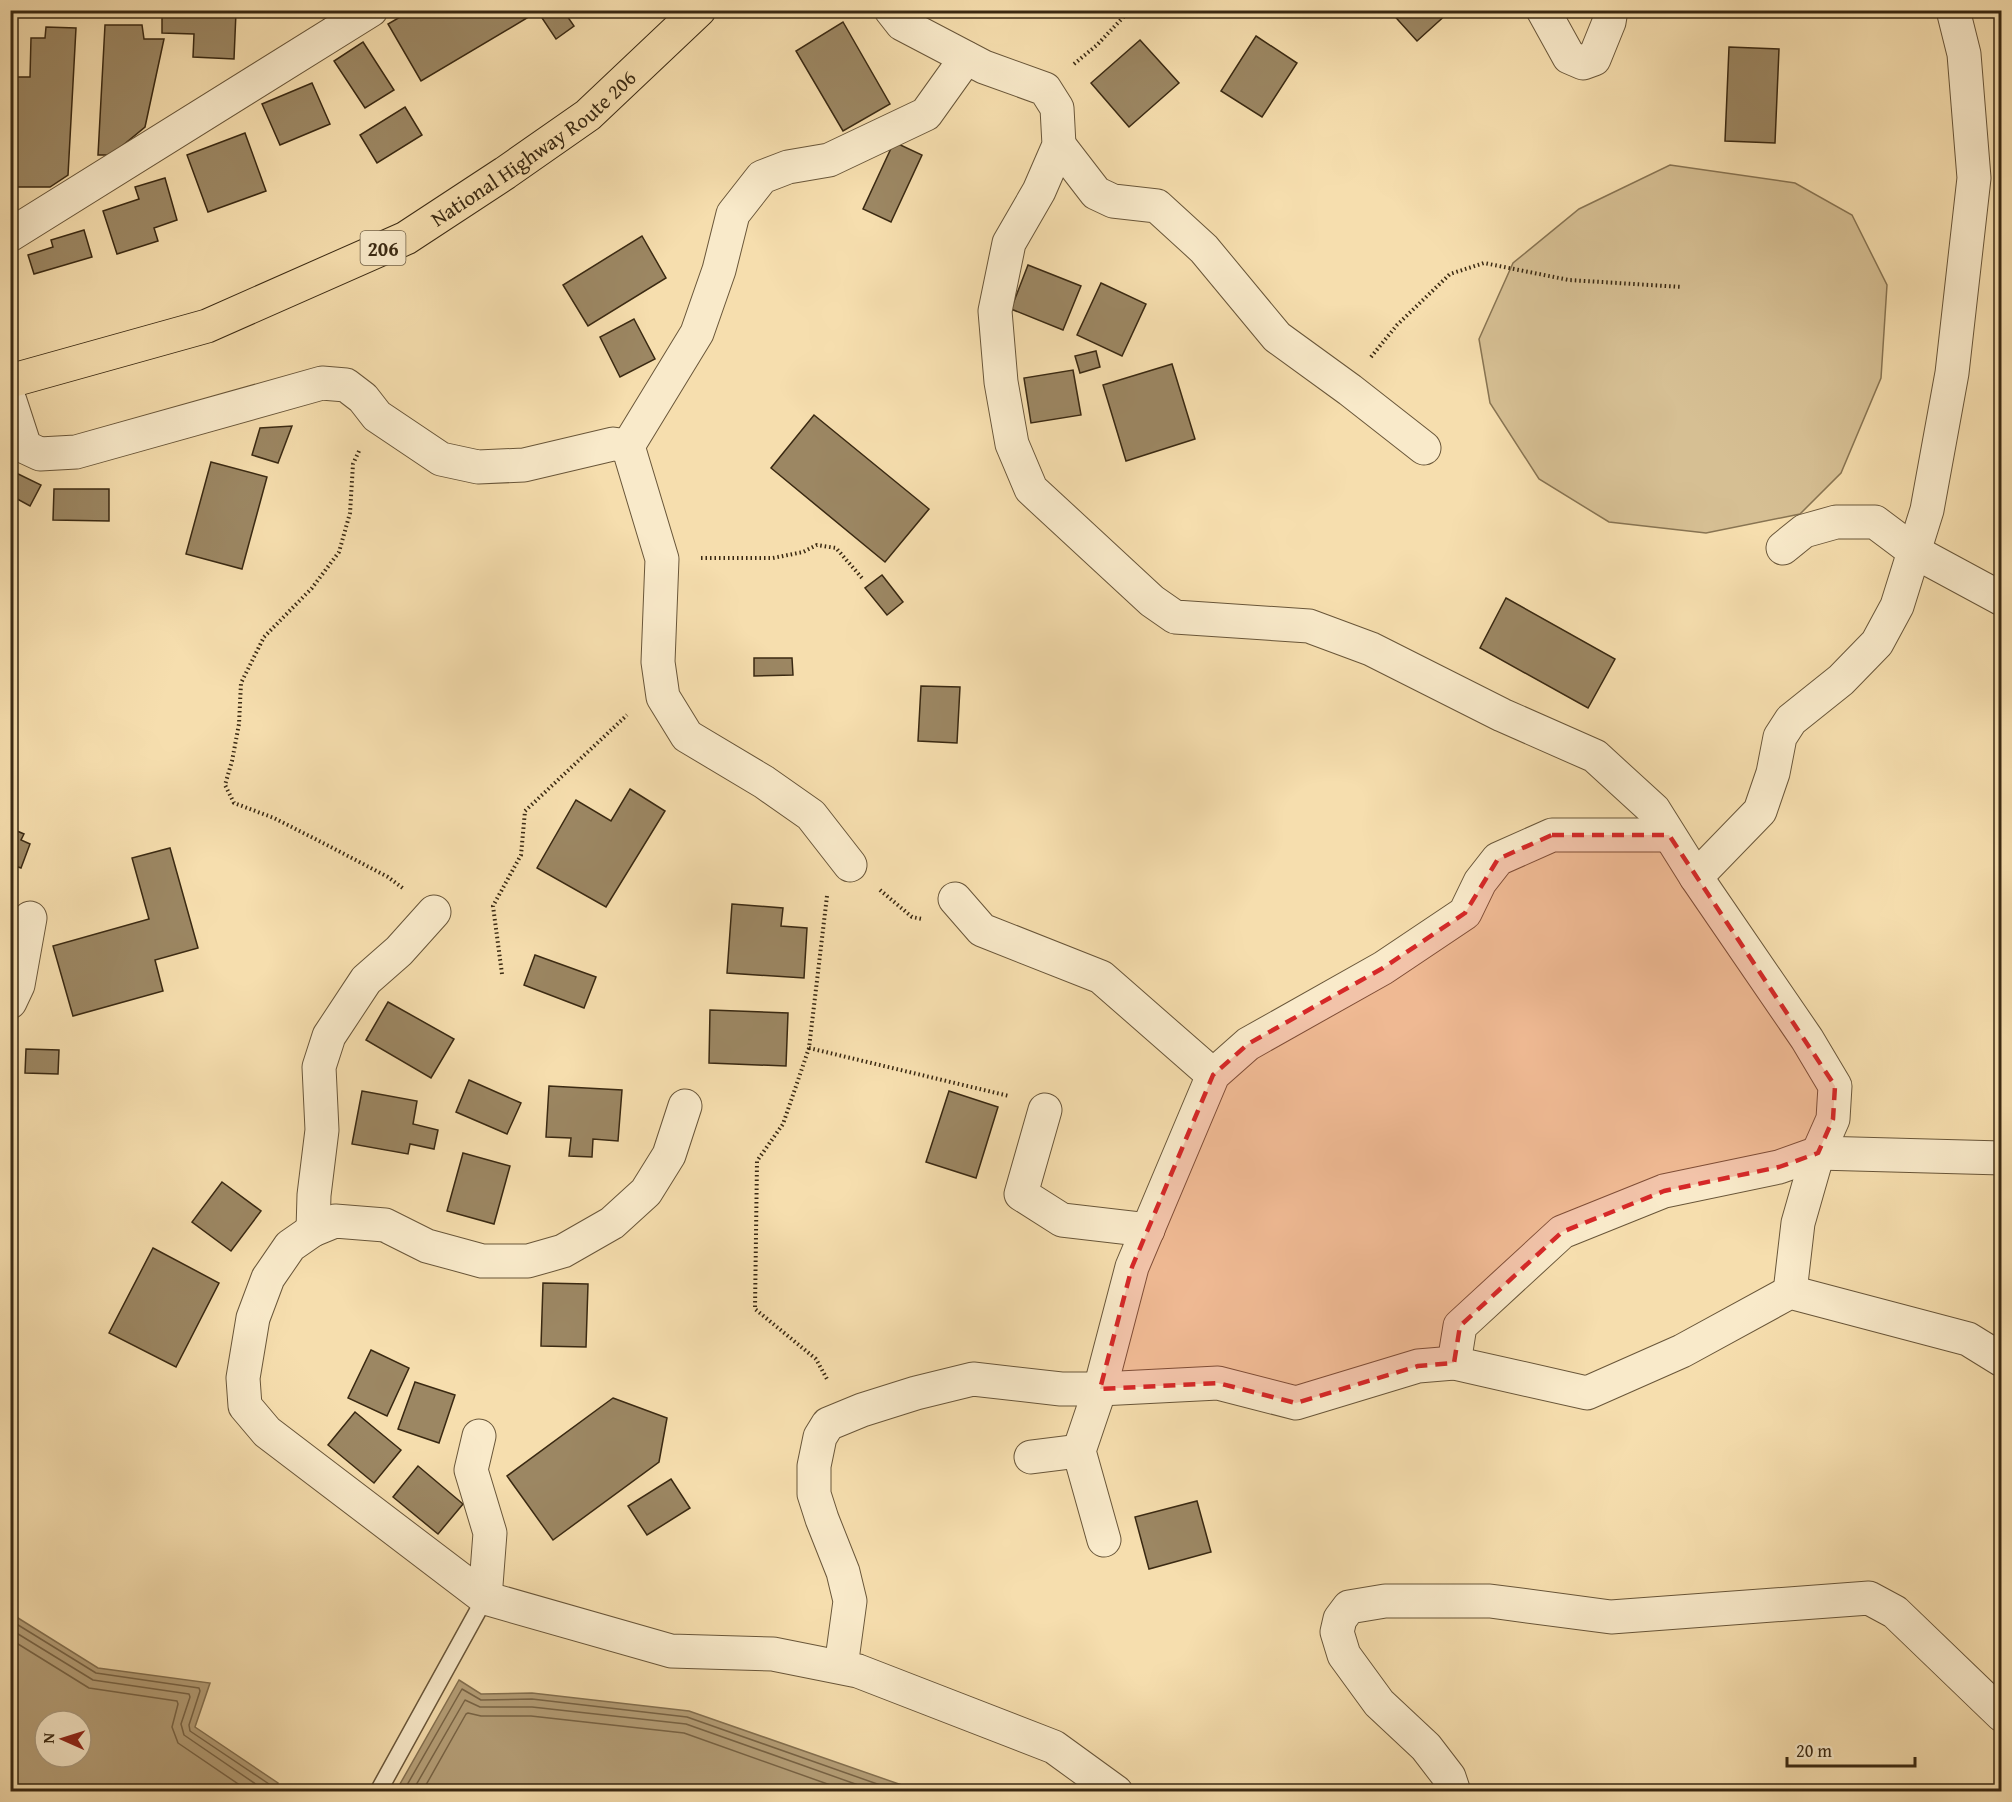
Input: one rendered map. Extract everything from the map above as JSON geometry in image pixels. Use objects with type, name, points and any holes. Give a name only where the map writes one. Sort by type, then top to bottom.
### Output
[{"type":"highway","name":"National Highway Route 206","points":[[10,381],[117,353],[207,326],[406,238],[506,173],[588,115],[699,10]]},
{"type":"street","points":[[10,235],[371,10]]},
{"type":"street","points":[[891,10],[902,24],[966,58],[1044,89],[1057,108],[1059,145],[1009,243],[994,311],[1001,382],[1012,444],[1031,489],[1152,601],[1175,617],[1309,626],[1371,649],[1502,715],[1595,756],[1654,810],[1696,877],[1807,1039],[1836,1086],[1833,1119],[1818,1153],[1798,1223],[1790,1292]]},
{"type":"street","points":[[1543,10],[1569,57],[1583,63],[1594,59],[1609,22],[1611,10]]},
{"type":"street","points":[[1696,877],[1760,811],[1773,773],[1780,736],[1791,720],[1841,680],[1877,643],[1897,606],[1928,510],[1988,176],[1953,10]]},
{"type":"street","points":[[843,857],[811,815],[764,782],[687,736],[663,697],[658,662],[662,558],[628,446],[697,333],[719,270],[733,214],[762,177],[788,167],[829,160],[926,114],[966,58]]},
{"type":"street","points":[[1059,145],[1096,193],[1113,201],[1157,206],[1204,249],[1278,338],[1424,448]]},
{"type":"street","points":[[10,401],[25,447],[40,454],[76,452],[322,383],[346,385],[363,398],[377,416],[441,459],[478,467],[524,465],[613,444],[628,446]]},
{"type":"street","points":[[1783,548],[1804,531],[1836,522],[1875,522],[1915,552],[2001,599]]},
{"type":"street","points":[[1104,1540],[1079,1451],[1100,1389],[1132,1267],[1213,1075],[1248,1044],[1383,968],[1465,913],[1480,882],[1498,859],[1552,835],[1670,835]]},
{"type":"street","points":[[955,899],[982,930],[1101,977],[1213,1075]]},
{"type":"street","points":[[313,1230],[314,1195],[322,1130],[319,1067],[329,1036],[366,980],[399,951],[434,912]]},
{"type":"street","points":[[10,1002],[18,984],[30,918]]},
{"type":"street","points":[[685,1106],[669,1155],[646,1192],[612,1223],[563,1251],[528,1261],[482,1261],[427,1246],[385,1225],[335,1221],[313,1230],[290,1246],[268,1278],[253,1318],[243,1378],[245,1406],[267,1432],[485,1598],[671,1651],[773,1654],[858,1671],[1054,1747],[1116,1791]]},
{"type":"street","points":[[1045,1110],[1022,1194],[1062,1221],[1148,1230]]},
{"type":"street","points":[[1454,1363],[1460,1326],[1562,1232],[1664,1191],[1779,1167],[1818,1153],[2001,1158]]},
{"type":"street","points":[[841,1667],[850,1601],[843,1572],[814,1494],[814,1466],[820,1437],[828,1424],[916,1393],[973,1379],[1061,1389],[1218,1383],[1296,1403],[1418,1366],[1454,1363],[1587,1393],[1682,1351],[1790,1292],[1968,1339],[2001,1360]]},
{"type":"street","points":[[479,1436],[471,1470],[490,1533],[485,1598]]},
{"type":"street","points":[[1031,1457],[1079,1451]]},
{"type":"street","points":[[1454,1791],[1449,1777],[1426,1747],[1379,1703],[1344,1655],[1337,1632],[1340,1619],[1349,1607],[1385,1601],[1490,1601],[1611,1617],[1869,1598],[1895,1612],[2001,1714]]},
{"type":"lane","points":[[378,1791],[485,1598]]},
{"type":"path","points":[[1044,89],[1097,45],[1130,10]]},
{"type":"path","points":[[1369,405],[1370,358],[1397,325],[1450,274],[1484,263],[1569,280],[1682,287]]},
{"type":"path","points":[[377,416],[353,464],[350,513],[339,552],[312,588],[264,637],[241,683],[239,724],[225,785],[234,803],[274,818],[388,877],[434,912]]},
{"type":"path","points":[[662,558],[772,558],[803,552],[817,545],[836,548],[862,578]]},
{"type":"path","points":[[502,974],[493,906],[521,855],[525,811],[661,683]]},
{"type":"path","points":[[848,1416],[816,1359],[755,1310],[757,1161],[783,1124],[809,1048],[830,866],[843,857],[912,917],[923,919]]},
{"type":"path","points":[[809,1048],[1043,1104],[1045,1110]]},
{"type":"highlighted area","points":[[1552,835],[1669,835],[1835,1086],[1833,1119],[1818,1153],[1779,1167],[1664,1191],[1562,1232],[1460,1326],[1454,1363],[1418,1366],[1296,1403],[1218,1383],[1100,1389],[1132,1267],[1213,1075],[1248,1044],[1383,968],[1465,913],[1498,859]]},
{"type":"shaded area","points":[[1670,165],[1795,183],[1852,215],[1887,285],[1881,378],[1841,473],[1800,514],[1706,533],[1609,522],[1539,479],[1490,403],[1479,339],[1513,263],[1579,209]]},
{"type":"water","points":[[10,1613],[98,1668],[210,1683],[195,1727],[278,1783],[274,1791],[11,1791]]},
{"type":"water","points":[[459,1680],[481,1694],[532,1693],[689,1711],[919,1791],[396,1791]]},
{"type":"building","points":[[134,10],[236,12],[234,59],[193,57],[194,34],[162,33],[162,17],[133,17]]},
{"type":"building","points":[[274,10],[331,10],[275,16]]},
{"type":"building","points":[[412,10],[523,10],[527,18],[421,81],[388,24]]},
{"type":"building","points":[[546,10],[563,10],[574,26],[556,39],[540,15]]},
{"type":"building","points":[[1389,10],[1447,10],[1449,12],[1417,41]]},
{"type":"building","points":[[843,22],[890,104],[843,131],[796,51]]},
{"type":"building","points":[[105,25],[142,25],[144,39],[164,39],[145,127],[111,155],[98,155]]},
{"type":"building","points":[[46,27],[76,28],[68,175],[50,187],[13,187],[16,77],[30,77],[31,38],[45,38]]},
{"type":"building","points":[[1256,36],[1297,63],[1262,117],[1221,91]]},
{"type":"building","points":[[1140,40],[1179,83],[1129,127],[1091,83]]},
{"type":"building","points":[[363,42],[394,90],[365,108],[334,61]]},
{"type":"building","points":[[1729,47],[1779,49],[1775,143],[1725,141]]},
{"type":"building","points":[[312,83],[330,124],[280,145],[262,104]]},
{"type":"building","points":[[405,107],[422,135],[377,163],[360,135]]},
{"type":"building","points":[[245,133],[266,191],[208,212],[187,155]]},
{"type":"building","points":[[894,142],[922,155],[891,222],[863,209]]},
{"type":"building","points":[[165,178],[177,220],[154,228],[158,241],[117,254],[103,211],[139,199],[135,187]]},
{"type":"building","points":[[84,230],[92,257],[34,274],[28,255],[53,247],[51,240]]},
{"type":"building","points":[[642,236],[666,278],[588,326],[563,285]]},
{"type":"building","points":[[1028,265],[1081,286],[1063,330],[1011,309]]},
{"type":"building","points":[[1101,283],[1146,304],[1122,356],[1077,335]]},
{"type":"building","points":[[634,319],[655,359],[620,377],[600,337]]},
{"type":"building","points":[[1096,351],[1100,367],[1080,373],[1075,356]]},
{"type":"building","points":[[1172,364],[1195,439],[1126,461],[1103,385]]},
{"type":"building","points":[[1073,370],[1081,415],[1031,423],[1024,378]]},
{"type":"building","points":[[814,415],[929,509],[885,562],[771,468]]},
{"type":"building","points":[[292,426],[278,463],[252,455],[260,428]]},
{"type":"building","points":[[211,462],[267,477],[242,569],[186,554]]},
{"type":"building","points":[[10,470],[41,485],[30,506],[10,495]]},
{"type":"building","points":[[54,489],[109,489],[109,521],[53,520]]},
{"type":"building","points":[[882,575],[903,602],[887,615],[865,588]]},
{"type":"building","points":[[1506,598],[1615,659],[1588,708],[1480,648]]},
{"type":"building","points":[[754,658],[792,658],[793,675],[754,676]]},
{"type":"building","points":[[921,686],[960,687],[957,743],[918,741]]},
{"type":"building","points":[[630,789],[665,811],[606,907],[537,868],[576,800],[611,821]]},
{"type":"building","points":[[10,828],[24,834],[21,840],[30,844],[21,868],[10,864]]},
{"type":"building","points":[[170,848],[198,948],[155,960],[163,991],[73,1016],[53,946],[149,919],[132,858]]},
{"type":"building","points":[[732,904],[783,908],[781,926],[807,928],[804,978],[727,973]]},
{"type":"building","points":[[10,906],[19,910],[10,932]]},
{"type":"building","points":[[535,955],[596,977],[584,1008],[524,985]]},
{"type":"building","points":[[388,1002],[454,1039],[431,1078],[366,1040]]},
{"type":"building","points":[[710,1010],[788,1013],[786,1066],[709,1063]]},
{"type":"building","points":[[26,1049],[59,1050],[58,1074],[25,1073]]},
{"type":"building","points":[[469,1080],[521,1103],[507,1134],[456,1112]]},
{"type":"building","points":[[549,1086],[622,1090],[618,1141],[593,1139],[592,1157],[569,1156],[571,1138],[546,1137]]},
{"type":"building","points":[[362,1091],[417,1101],[413,1124],[438,1130],[434,1149],[410,1144],[408,1154],[352,1144]]},
{"type":"building","points":[[949,1091],[998,1107],[976,1178],[926,1162]]},
{"type":"building","points":[[463,1153],[510,1166],[494,1224],[447,1211]]},
{"type":"building","points":[[222,1182],[261,1211],[231,1251],[192,1222]]},
{"type":"building","points":[[153,1248],[219,1283],[176,1367],[109,1333]]},
{"type":"building","points":[[543,1283],[588,1284],[586,1347],[541,1346]]},
{"type":"building","points":[[371,1350],[409,1368],[387,1416],[348,1398]]},
{"type":"building","points":[[415,1382],[455,1395],[439,1443],[398,1429]]},
{"type":"building","points":[[613,1398],[667,1418],[659,1462],[553,1540],[507,1476]]},
{"type":"building","points":[[355,1412],[401,1450],[374,1483],[328,1445]]},
{"type":"building","points":[[418,1466],[463,1504],[438,1534],[393,1497]]},
{"type":"building","points":[[671,1479],[690,1508],[647,1535],[628,1506]]},
{"type":"building","points":[[1197,1501],[1211,1552],[1149,1569],[1135,1517]]}]
